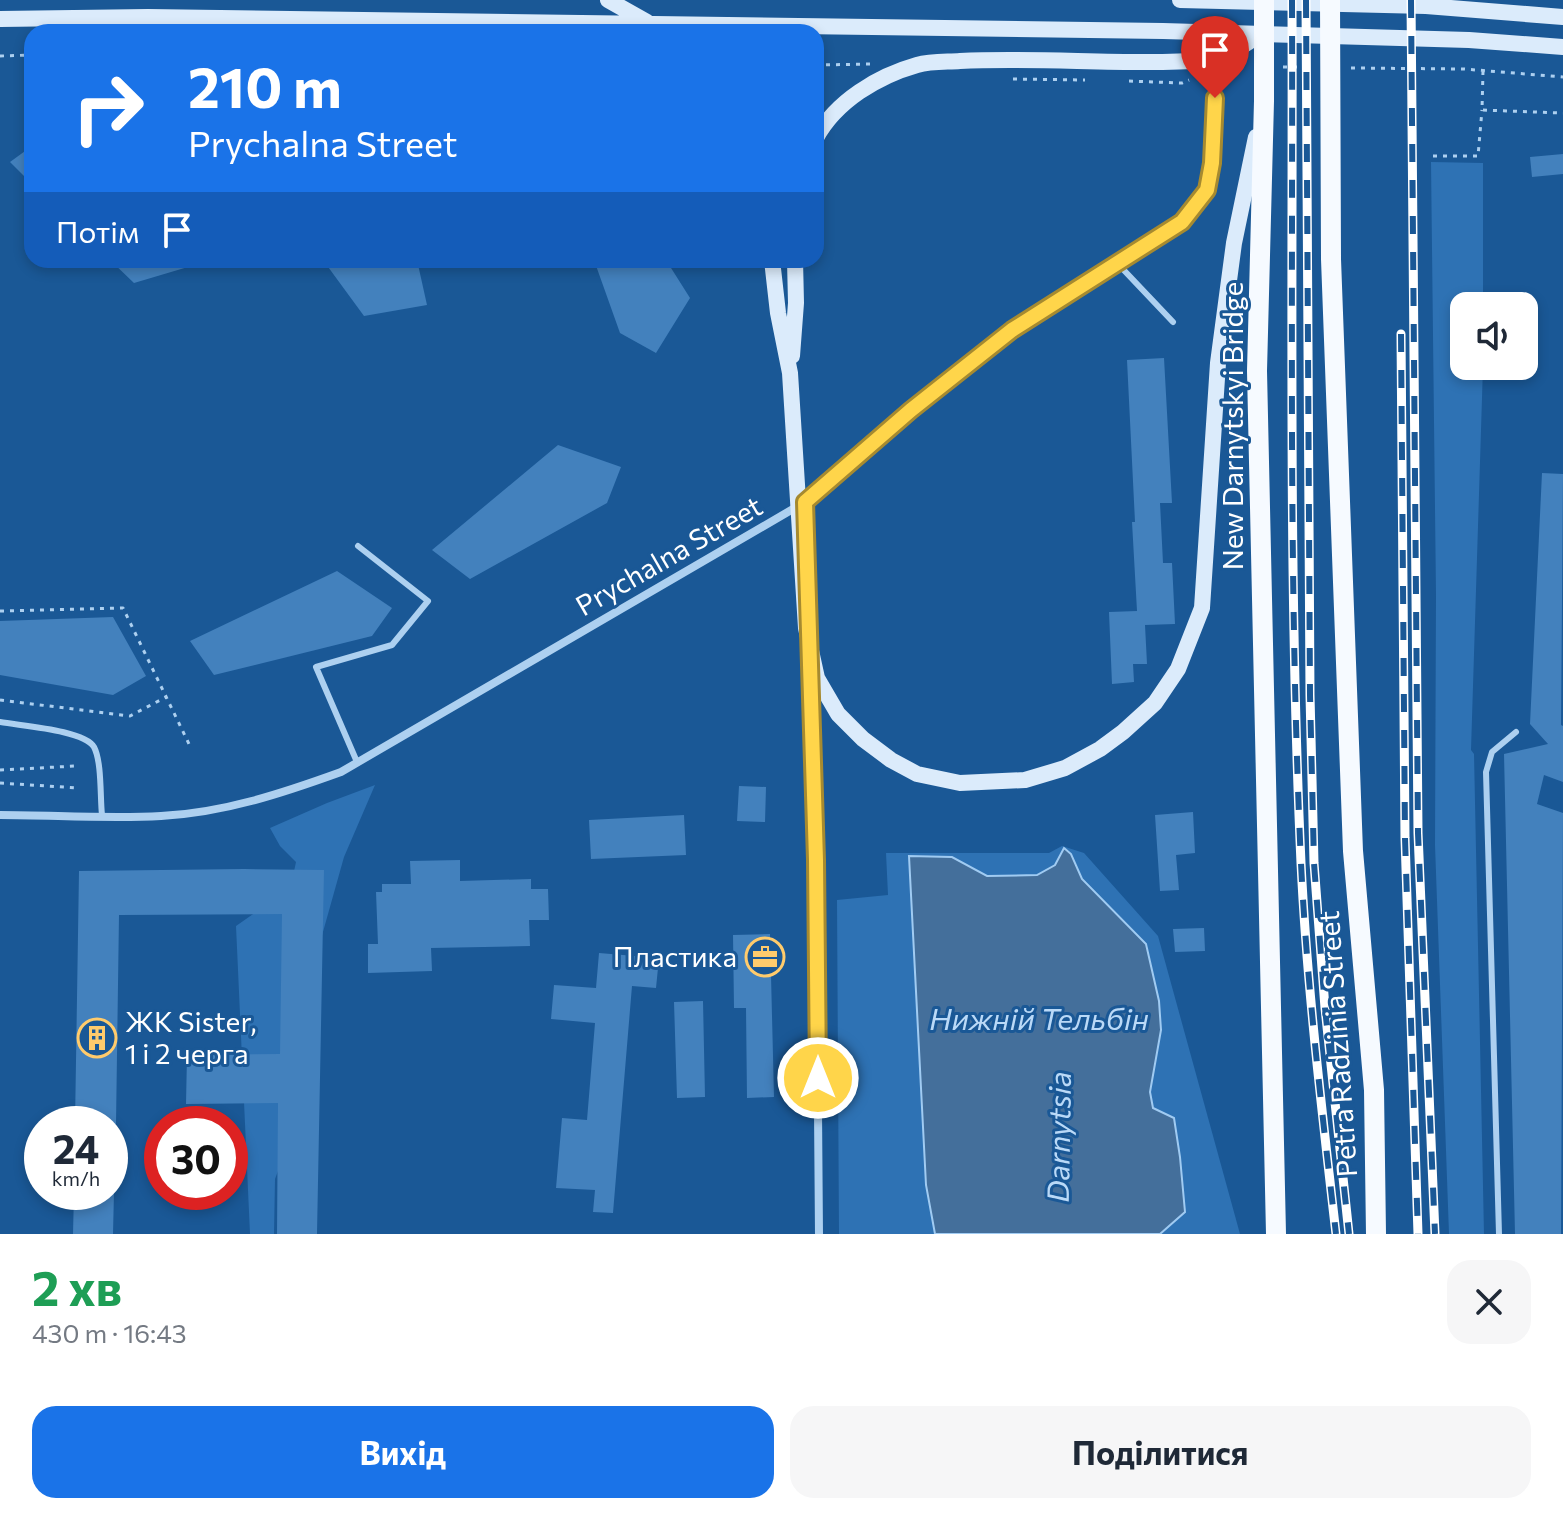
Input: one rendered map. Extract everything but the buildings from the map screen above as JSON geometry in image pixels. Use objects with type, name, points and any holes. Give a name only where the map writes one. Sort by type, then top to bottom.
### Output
[{"type":"main road","points":[[608,0],[652,24]]},
{"type":"main road","points":[[1180,0],[1426,6],[1563,17]]},
{"type":"main road","name":"New Darnytskyi Bridge","points":[[1264,0],[1257,371],[1276,1234]]},
{"type":"main road","name":"Petra Radzinia Street","points":[[1330,0],[1331,259],[1353,851],[1374,1090],[1376,1234]]},
{"type":"main road","points":[[0,19],[148,17],[686,24]]},
{"type":"main road","points":[[824,26],[1259,34],[1469,40],[1563,47]]},
{"type":"main road","points":[[824,125],[847,101],[880,79],[920,64],[988,60],[1214,59],[1248,43],[1259,34]]},
{"type":"main road","points":[[773,268],[790,373],[806,628],[817,678],[838,714],[863,739],[917,774],[960,783],[1025,780],[1065,768],[1100,749],[1155,703],[1178,669],[1202,608],[1218,363],[1234,243],[1264,101]]},
{"type":"main road","points":[[790,373],[796,303],[795,268]]},
{"type":"street","name":"Prychalna Street","points":[[0,815],[162,816],[220,809],[279,794],[341,772],[805,502],[911,410],[1012,330],[1182,222],[1207,190],[1215,124],[1214,59]]},
{"type":"street","points":[[805,502],[816,860],[819,1234]]},
{"type":"lane","points":[[1118,264],[1173,322]]},
{"type":"lane","points":[[357,762],[316,667],[392,645],[428,601],[358,546]]},
{"type":"lane","points":[[0,722],[81,736],[94,746],[102,815]]},
{"type":"lane","points":[[1499,1234],[1486,772],[1492,752],[1516,732]]},
{"type":"path","points":[[0,56],[24,55]]},
{"type":"path","points":[[1269,67],[1314,67]]},
{"type":"path","points":[[1344,68],[1483,71],[1563,77]]},
{"type":"path","points":[[1433,156],[1478,156],[1483,71]]},
{"type":"path","points":[[1007,79],[1085,80]]},
{"type":"path","points":[[1116,81],[1182,83]]},
{"type":"path","points":[[1482,110],[1563,113]]},
{"type":"path","points":[[0,611],[123,608],[190,746]]},
{"type":"path","points":[[0,700],[130,716],[166,697]]},
{"type":"path","points":[[0,770],[76,766]]},
{"type":"path","points":[[1,782],[79,788]]},
{"type":"shaded area","points":[[1431,162],[1483,163],[1483,292],[1450,292],[1450,380],[1483,380],[1471,750],[1474,754],[1484,1234],[1449,1234],[1435,845],[1436,595]]},
{"type":"shaded area","points":[[375,785],[344,857],[321,939],[287,1147],[275,1179],[274,1234],[250,1234],[248,1106],[244,1106],[236,926],[289,895],[296,862],[280,846],[270,828]]},
{"type":"shaded area","points":[[1062,846],[1084,853],[1158,936],[1240,1234],[1160,1234],[1185,1212],[1174,1119],[1153,1108],[1150,1092],[1159,1001],[1147,945],[1082,879],[1071,854],[1037,875],[987,876],[952,857],[926,1185],[935,1234],[839,1234],[837,900],[888,895],[886,853],[1049,853]]},
{"type":"water","name":"Нижній Тельбін","points":[[1064,848],[1071,854],[1082,879],[1146,944],[1159,1001],[1161,1030],[1150,1092],[1153,1108],[1174,1118],[1185,1212],[1160,1234],[935,1234],[926,1185],[909,856],[952,857],[987,876],[1037,875],[1055,865]]},
{"type":"railway","points":[[1292,0],[1293,539],[1297,755],[1307,956],[1336,1234]]},
{"type":"railway","points":[[1306,0],[1310,695],[1314,863],[1325,1008],[1349,1234]]},
{"type":"railway","points":[[1411,0],[1418,833],[1435,1234]]},
{"type":"railway","points":[[1401,334],[1405,838],[1418,1234]]},
{"type":"place","name":"Пластика","points":[[765,957]]},
{"type":"place","name":"ЖК Sister, 1 і 2 черга","points":[[97,1038]]},
{"type":"route","points":[[818,1078],[816,860],[805,502],[911,410],[1012,330],[1182,222],[1207,190],[1212,163],[1215,98]]},
{"type":"water label","name":"Darnytsia","points":[[1060,1137]]}]
